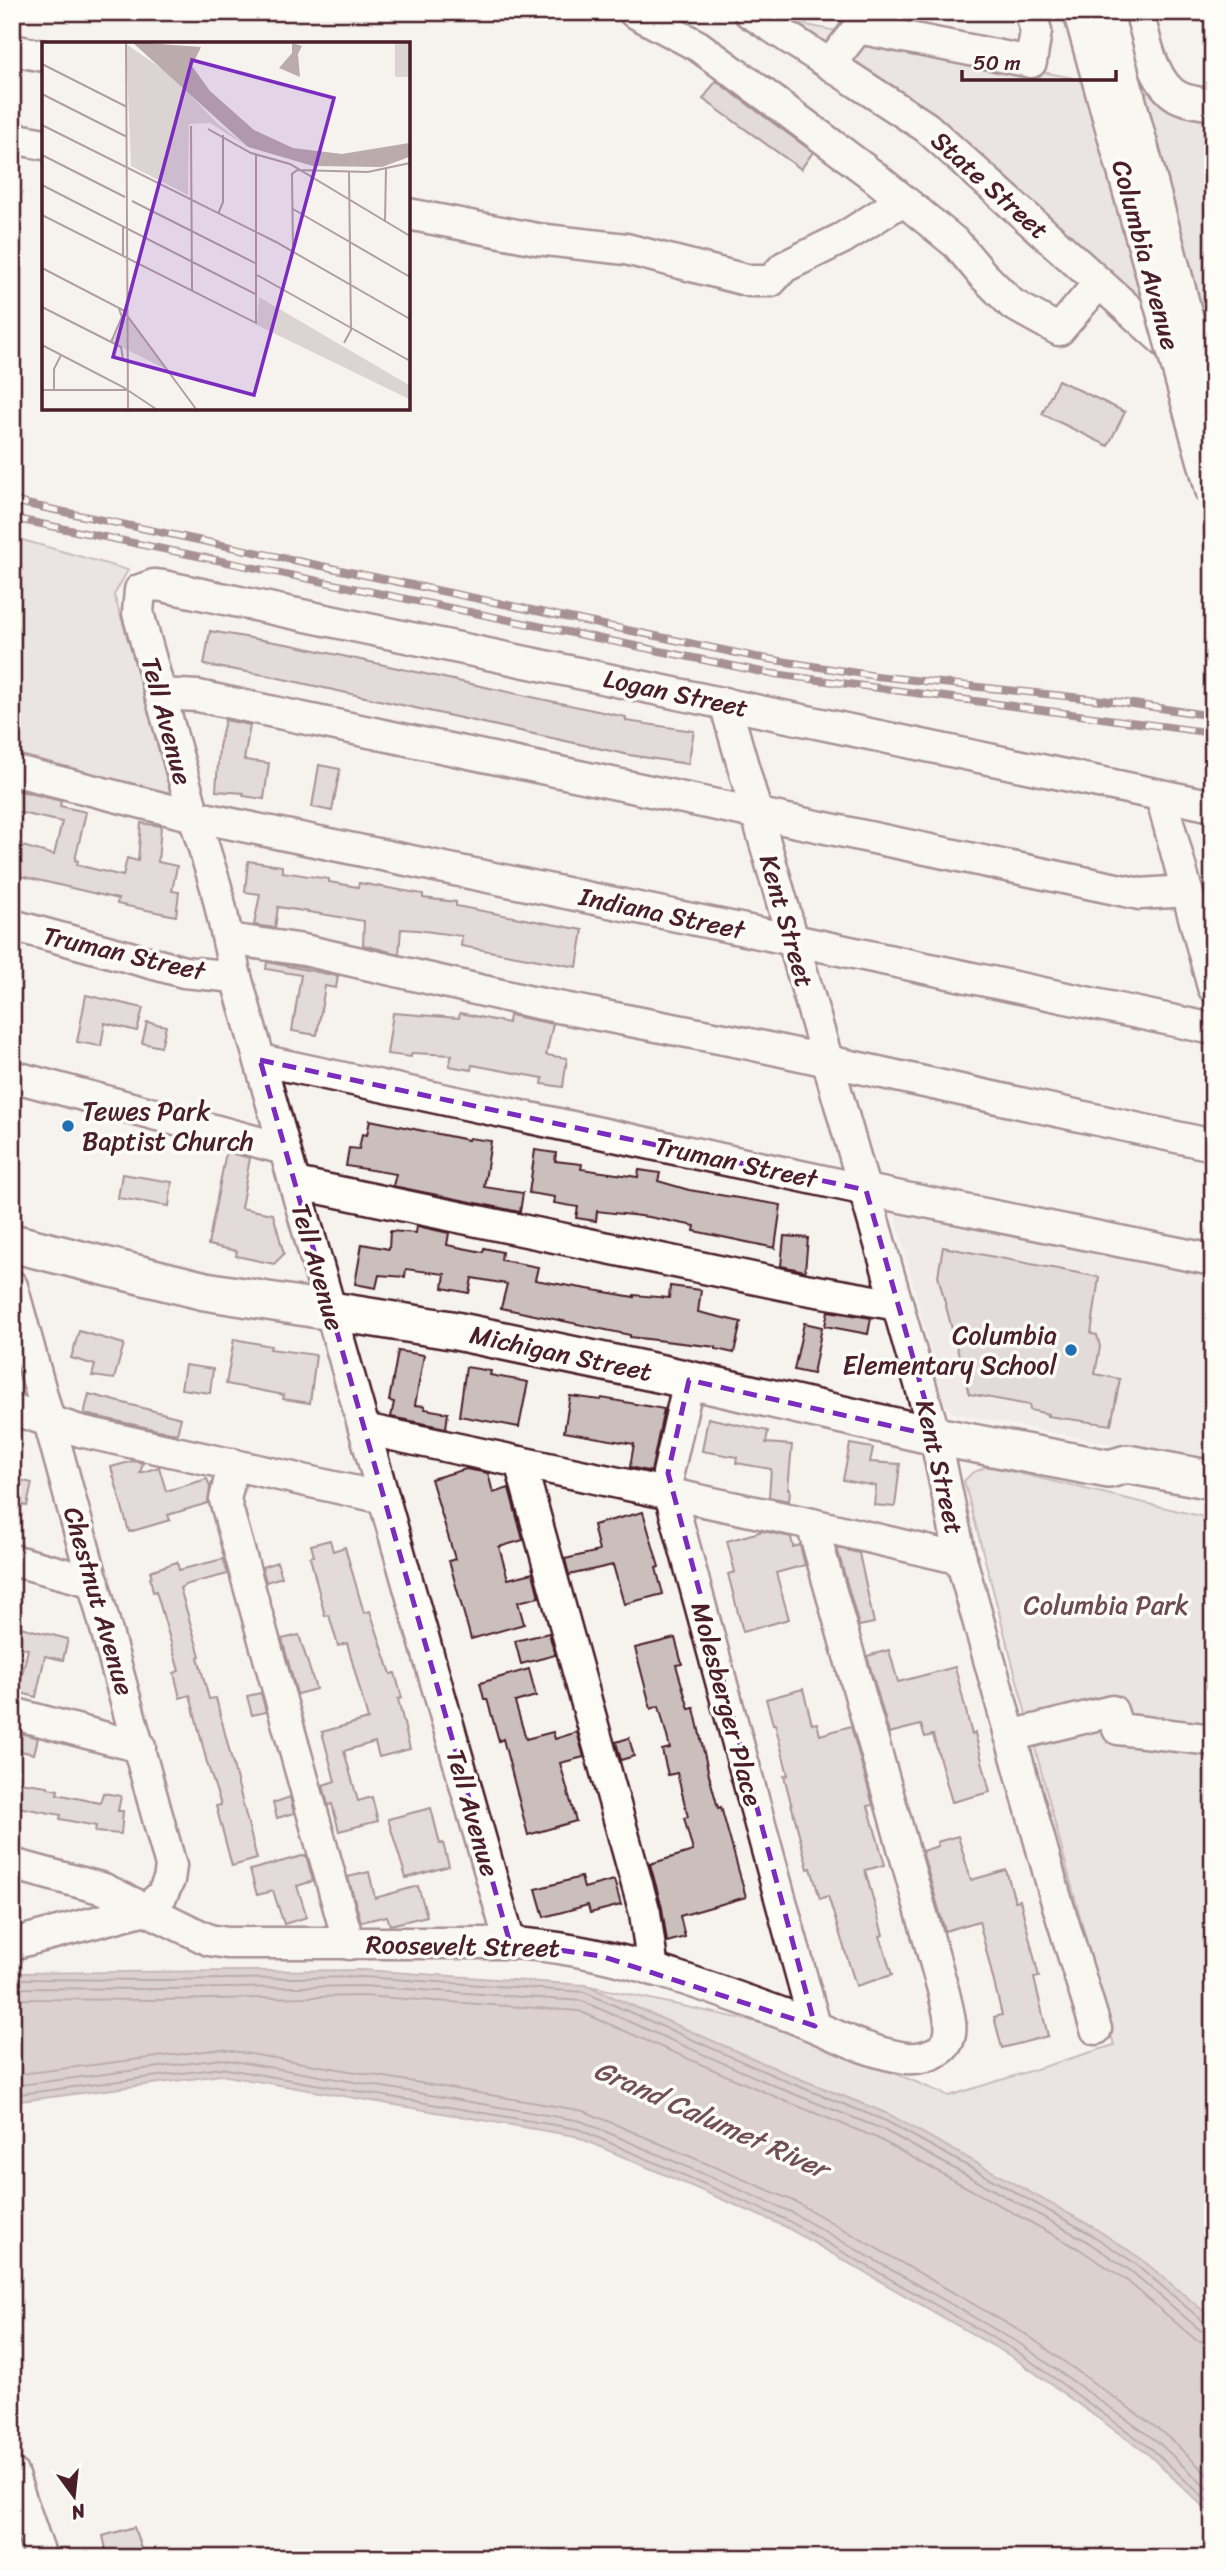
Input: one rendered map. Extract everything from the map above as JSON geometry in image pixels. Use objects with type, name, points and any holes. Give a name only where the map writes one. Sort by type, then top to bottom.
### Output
[{"type":"main road","name":"Michigan Street","points":[[12,1242],[171,1284],[451,1330],[935,1436],[1109,1469],[1127,1464],[1213,1480]]},
{"type":"main road","name":"Michigan Street","points":[[1109,1469],[1119,1483],[1213,1503]]},
{"type":"street","points":[[634,12],[698,47],[903,200],[957,244],[1012,304],[1059,330],[1098,284]]},
{"type":"street","name":"State Street","points":[[749,12],[926,127],[1098,284],[1213,384]]},
{"type":"street","name":"Columbia Avenue","points":[[1079,12],[1213,497]]},
{"type":"street","name":"Columbia Avenue","points":[[1107,12],[1213,414]]},
{"type":"street","points":[[830,64],[858,28],[920,26],[1031,62],[1036,31],[1031,14]]},
{"type":"street","points":[[1141,17],[1154,67],[1172,93],[1181,98],[1213,105]]},
{"type":"street","points":[[12,50],[42,56]]},
{"type":"street","points":[[12,138],[42,144]]},
{"type":"street","points":[[410,214],[537,239],[626,249],[750,281],[771,281],[784,267],[843,238],[903,200]]},
{"type":"street","points":[[1151,331],[1176,339],[1191,340],[1213,334]]},
{"type":"street","name":"Logan Street","points":[[140,590],[154,585],[163,586],[1213,806]]},
{"type":"street","name":"Tell Avenue","points":[[140,590],[138,612],[216,887],[236,977],[510,1943]]},
{"type":"street","points":[[160,694],[198,696],[1140,894],[1187,891]]},
{"type":"street","name":"Kent Street","points":[[724,703],[866,1190],[935,1436],[961,1559],[1056,1899],[1096,2029]]},
{"type":"street","name":"Indiana Street","points":[[12,770],[194,816],[1213,1029]]},
{"type":"street","points":[[1161,796],[1213,987]]},
{"type":"street","name":"Truman Street","points":[[12,925],[184,972],[236,977]]},
{"type":"street","points":[[228,939],[304,950],[532,1002],[745,1042],[1213,1145]]},
{"type":"street","name":"Truman Street","points":[[260,1060],[866,1190],[1213,1261]]},
{"type":"street","points":[[12,1076],[284,1149]]},
{"type":"street","points":[[295,1183],[898,1306]]},
{"type":"street","name":"Chestnut Avenue","points":[[12,1286],[140,1747],[172,1873],[162,1895],[146,1909]]},
{"type":"street","name":"Molesberger Place","points":[[689,1380],[668,1473],[670,1494],[816,2026]]},
{"type":"street","points":[[12,1409],[80,1431],[384,1498]]},
{"type":"street","points":[[364,1429],[813,1524],[961,1559]]},
{"type":"street","points":[[520,1462],[645,1913],[653,1970]]},
{"type":"street","points":[[233,1464],[225,1500],[349,1944]]},
{"type":"street","name":"Roosevelt Street","points":[[12,1864],[104,1889],[197,1935],[227,1943],[510,1943],[575,1949],[729,1994],[870,2049],[909,2059],[936,2053],[947,2045],[951,2033],[944,1993],[813,1524]]},
{"type":"street","points":[[12,1560],[94,1582]]},
{"type":"street","points":[[1010,1736],[1112,1711],[1118,1729],[1213,1740]]},
{"type":"street","points":[[12,1713],[140,1747]]},
{"type":"street","points":[[12,1944],[146,1909]]},
{"type":"street","points":[[12,2473],[41,2558]]},
{"type":"highlighted area","points":[[260,1060],[866,1190],[935,1436],[689,1380],[668,1473],[815,2026],[601,1956],[510,1943]]},
{"type":"shaded area","name":"Columbia Elementary School","points":[[893,1208],[1213,1262],[1213,1464],[953,1413],[944,1402]]},
{"type":"green space","points":[[752,14],[1213,106],[1213,334],[1207,337],[1176,339],[954,151]]},
{"type":"green space","points":[[12,537],[128,570],[114,595],[180,803],[12,760]]},
{"type":"green space","name":"Columbia Park","points":[[988,1466],[1213,1519],[1213,2321],[888,2114],[795,2077],[585,1985],[789,2029],[949,2096],[1114,2045],[964,1481],[972,1473]]},
{"type":"water","name":"Grand Calumet River","points":[[363,1970],[585,1985],[795,2077],[888,2114],[1093,2227],[1140,2258],[1213,2319],[1213,2516],[1148,2454],[1014,2358],[784,2226],[575,2136],[221,2075],[12,2102],[12,1973]]},
{"type":"building","points":[[716,81],[813,152],[801,169],[703,99]]},
{"type":"building","points":[[1058,380],[1125,412],[1108,446],[1042,414]]},
{"type":"building","points":[[210,631],[292,645],[626,717],[626,721],[694,731],[688,764],[629,755],[265,675],[204,665]]},
{"type":"building","points":[[225,720],[250,725],[244,760],[269,763],[264,799],[243,796],[244,793],[216,791],[219,747]]},
{"type":"building","points":[[319,765],[340,769],[332,811],[312,807]]},
{"type":"building","points":[[12,789],[61,801],[60,806],[86,812],[75,860],[78,861],[77,865],[123,876],[127,858],[138,861],[141,823],[161,826],[158,862],[177,866],[172,891],[179,892],[176,916],[117,904],[118,899],[12,874],[12,843],[54,855],[62,822],[12,811]]},
{"type":"building","points":[[248,861],[282,866],[282,872],[329,879],[329,882],[358,887],[359,883],[423,894],[423,898],[456,902],[456,906],[583,930],[577,967],[461,946],[462,936],[417,930],[401,929],[399,954],[363,945],[364,921],[278,907],[275,928],[254,925],[260,894],[245,892]]},
{"type":"building","points":[[267,962],[338,976],[336,988],[325,986],[317,1035],[292,1031],[301,975],[266,969]]},
{"type":"building","points":[[86,995],[143,1008],[137,1031],[105,1023],[101,1046],[77,1042]]},
{"type":"building","points":[[393,1013],[459,1018],[460,1013],[508,1023],[509,1015],[553,1024],[546,1055],[567,1058],[563,1087],[542,1084],[543,1078],[472,1065],[471,1070],[449,1066],[452,1055],[412,1053],[411,1057],[387,1054]]},
{"type":"building","points":[[147,1022],[166,1026],[161,1047],[142,1043]]},
{"type":"building","points":[[370,1120],[468,1140],[491,1141],[484,1187],[523,1193],[520,1212],[393,1186],[396,1174],[346,1166],[349,1148],[359,1149],[362,1134],[367,1135]]},
{"type":"building","points":[[535,1150],[556,1153],[555,1161],[582,1164],[581,1169],[638,1177],[639,1170],[660,1173],[658,1181],[689,1190],[781,1205],[775,1248],[694,1231],[695,1226],[649,1217],[597,1211],[596,1221],[576,1218],[578,1207],[554,1203],[555,1197],[529,1193]]},
{"type":"building","points":[[226,1152],[250,1158],[241,1208],[273,1214],[284,1254],[274,1264],[236,1256],[237,1251],[208,1245]]},
{"type":"building","points":[[122,1174],[172,1182],[169,1206],[118,1198]]},
{"type":"building","points":[[417,1226],[449,1233],[447,1245],[483,1252],[484,1248],[502,1252],[501,1260],[538,1267],[535,1280],[634,1297],[669,1298],[670,1286],[701,1290],[698,1312],[741,1322],[734,1353],[716,1347],[630,1337],[501,1308],[507,1284],[472,1278],[469,1293],[443,1288],[445,1274],[406,1269],[405,1277],[379,1275],[376,1288],[355,1284],[362,1244],[389,1249],[390,1231],[416,1233]]},
{"type":"building","points":[[784,1236],[808,1238],[805,1271],[781,1266]]},
{"type":"building","points":[[943,1247],[1099,1277],[1091,1334],[1097,1335],[1100,1347],[1095,1374],[1120,1379],[1111,1425],[1047,1416],[1048,1414],[1030,1410],[1029,1405],[969,1394],[938,1276]]},
{"type":"building","points":[[828,1311],[871,1318],[868,1334],[825,1326]]},
{"type":"building","points":[[804,1323],[822,1327],[813,1374],[794,1370]]},
{"type":"building","points":[[79,1331],[124,1344],[114,1379],[92,1376],[95,1365],[71,1358]]},
{"type":"building","points":[[234,1339],[271,1346],[270,1349],[316,1355],[310,1403],[226,1384]]},
{"type":"building","points":[[398,1351],[424,1355],[415,1405],[448,1413],[446,1428],[391,1417],[394,1402],[389,1401]]},
{"type":"building","points":[[185,1365],[213,1369],[210,1393],[181,1389]]},
{"type":"building","points":[[466,1367],[491,1371],[490,1375],[528,1382],[519,1427],[459,1416]]},
{"type":"building","points":[[89,1394],[181,1418],[177,1434],[84,1414]]},
{"type":"building","points":[[570,1396],[602,1398],[664,1409],[651,1472],[630,1467],[634,1444],[564,1432]]},
{"type":"building","points":[[708,1418],[768,1431],[766,1443],[792,1445],[789,1501],[769,1497],[771,1469],[736,1463],[737,1457],[702,1451]]},
{"type":"building","points":[[850,1444],[873,1448],[870,1462],[900,1464],[895,1507],[874,1505],[876,1486],[843,1480]]},
{"type":"building","points":[[133,1461],[143,1463],[140,1473],[159,1467],[166,1491],[207,1479],[210,1487],[208,1503],[168,1515],[170,1520],[129,1532],[111,1467]]},
{"type":"building","points":[[466,1469],[488,1473],[493,1493],[509,1488],[523,1540],[499,1547],[508,1579],[533,1573],[539,1597],[518,1602],[524,1624],[471,1639],[449,1561],[455,1559],[431,1479]]},
{"type":"building","points":[[12,1478],[32,1483],[27,1506],[12,1503]]},
{"type":"building","points":[[643,1512],[659,1567],[656,1568],[663,1594],[624,1604],[613,1565],[569,1575],[565,1559],[599,1551],[593,1525]]},
{"type":"building","points":[[763,1531],[791,1537],[793,1547],[800,1545],[805,1565],[776,1573],[789,1619],[743,1632],[728,1574],[735,1572],[727,1541]]},
{"type":"building","points":[[330,1540],[333,1551],[345,1547],[364,1613],[370,1611],[391,1674],[395,1673],[410,1749],[379,1757],[375,1742],[344,1751],[358,1801],[372,1797],[378,1821],[339,1831],[332,1804],[328,1805],[323,1785],[335,1781],[322,1732],[368,1719],[347,1643],[338,1646],[329,1615],[325,1616],[310,1557],[314,1556],[311,1545]]},
{"type":"building","points":[[837,1548],[859,1553],[874,1623],[859,1626]]},
{"type":"building","points":[[223,1559],[228,1574],[180,1588],[200,1656],[198,1657],[209,1699],[216,1698],[257,1859],[232,1866],[216,1806],[221,1805],[190,1695],[180,1698],[174,1673],[179,1671],[150,1577],[150,1571],[177,1562],[179,1570]]},
{"type":"building","points":[[277,1562],[282,1577],[266,1582],[262,1567]]},
{"type":"building","points":[[12,1625],[68,1639],[63,1660],[45,1656],[36,1697],[18,1692],[28,1649],[12,1645]]},
{"type":"building","points":[[549,1633],[555,1655],[521,1664],[515,1641]]},
{"type":"building","points":[[299,1635],[316,1689],[297,1694],[282,1639]]},
{"type":"building","points":[[675,1638],[682,1664],[676,1665],[689,1709],[694,1708],[718,1808],[721,1807],[746,1897],[680,1916],[685,1937],[667,1942],[662,1908],[650,1864],[693,1851],[684,1818],[688,1817],[677,1773],[668,1775],[662,1750],[670,1748],[659,1706],[651,1709],[635,1648]]},
{"type":"building","points":[[889,1650],[898,1682],[955,1667],[990,1792],[952,1802],[933,1735],[925,1737],[921,1725],[889,1733],[867,1656]]},
{"type":"building","points":[[529,1669],[536,1696],[515,1702],[526,1739],[553,1732],[555,1739],[577,1732],[584,1757],[560,1763],[576,1821],[528,1835],[503,1739],[499,1741],[480,1683]]},
{"type":"building","points":[[803,1689],[812,1724],[817,1723],[820,1735],[851,1726],[873,1805],[868,1806],[885,1865],[865,1870],[892,1975],[856,1986],[828,1896],[820,1899],[811,1868],[808,1869],[784,1776],[788,1775],[766,1699]]},
{"type":"building","points":[[261,1693],[266,1712],[252,1715],[247,1696]]},
{"type":"building","points":[[20,1733],[38,1738],[34,1754],[16,1750]]},
{"type":"building","points":[[629,1738],[634,1756],[621,1760],[616,1742]]},
{"type":"building","points":[[12,1781],[48,1786],[58,1790],[57,1794],[100,1803],[103,1793],[121,1796],[118,1811],[123,1811],[121,1834],[95,1832],[96,1826],[60,1819],[61,1815],[12,1806]]},
{"type":"building","points":[[290,1797],[294,1813],[277,1818],[273,1803]]},
{"type":"building","points":[[431,1808],[449,1866],[406,1878],[388,1819]]},
{"type":"building","points":[[958,1836],[971,1880],[1006,1870],[1015,1901],[1020,1900],[1039,1977],[1034,1978],[1048,2036],[1002,2048],[994,2017],[1002,2015],[979,1921],[945,1931],[922,1851],[938,1846],[937,1842]]},
{"type":"building","points":[[306,1855],[313,1881],[297,1886],[307,1917],[284,1924],[273,1891],[257,1895],[250,1870]]},
{"type":"building","points":[[369,1872],[375,1898],[418,1886],[427,1916],[390,1925],[387,1916],[361,1922],[348,1877]]},
{"type":"building","points":[[581,1877],[584,1888],[614,1880],[621,1905],[590,1913],[588,1905],[544,1917],[536,1889]]},
{"type":"building","points":[[134,2527],[144,2558],[108,2558],[103,2536]]},
{"type":"railway","points":[[12,501],[756,657],[876,676],[1120,702],[1213,716]]},
{"type":"railway","points":[[12,518],[767,673],[1213,733]]},
{"type":"place","name":"Tewes Park Baptist Church","points":[[68,1126]]},
{"type":"place","name":"Columbia Elementary School","points":[[1071,1350]]}]
